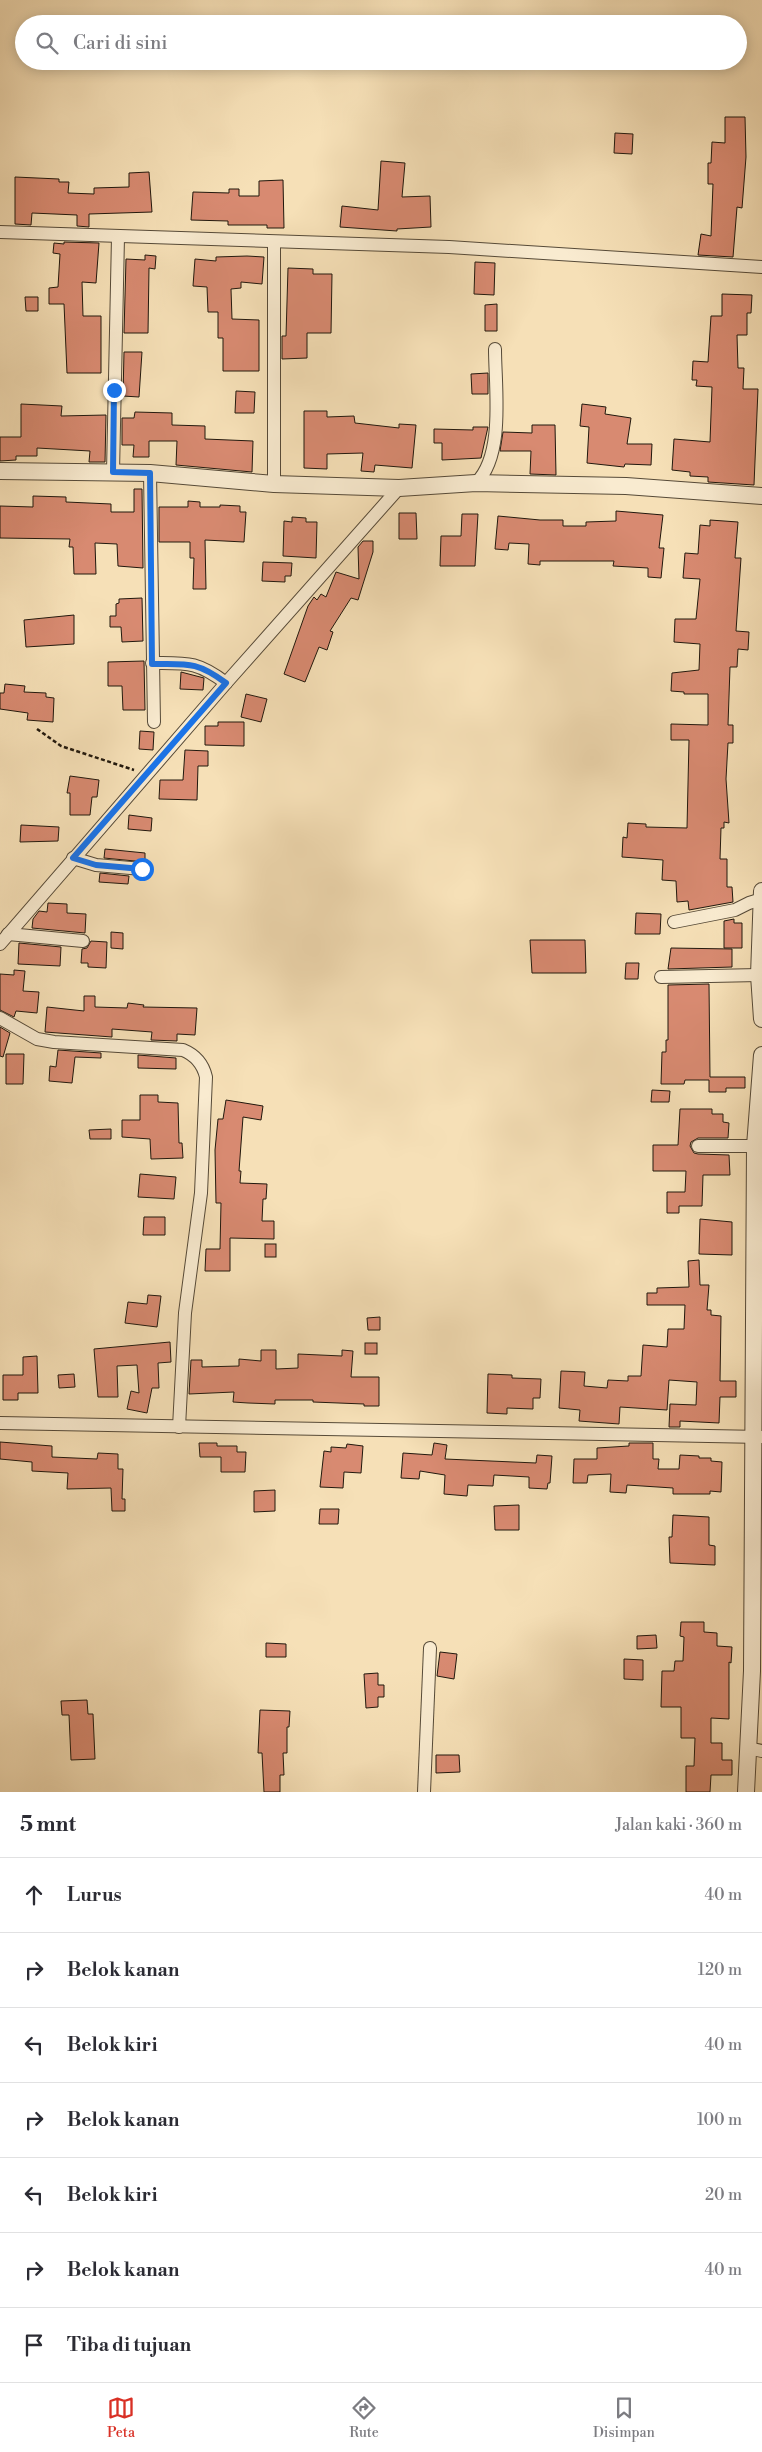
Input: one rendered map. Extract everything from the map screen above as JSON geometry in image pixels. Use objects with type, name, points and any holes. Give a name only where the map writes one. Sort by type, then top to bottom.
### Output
[{"type":"street","points":[[0,232],[449,247],[762,268]]},
{"type":"street","points":[[113,472],[118,237]]},
{"type":"street","points":[[274,242],[274,484]]},
{"type":"street","points":[[476,483],[484,475],[493,453],[495,435],[495,350]]},
{"type":"street","points":[[0,471],[150,473],[274,484],[399,488],[476,483],[626,486],[762,496]]},
{"type":"street","points":[[150,473],[154,722]]},
{"type":"street","points":[[4,939],[226,683],[399,488]]},
{"type":"street","points":[[152,664],[193,664],[210,671],[226,683]]},
{"type":"street","points":[[73,858],[96,865],[142,869]]},
{"type":"street","points":[[762,891],[759,975],[762,1019]]},
{"type":"street","points":[[674,922],[735,910],[762,899]]},
{"type":"street","points":[[4,939],[83,940]]},
{"type":"street","points":[[661,977],[759,975]]},
{"type":"street","points":[[0,1018],[36,1039],[54,1042],[183,1050],[194,1055],[204,1068],[206,1077],[201,1193],[185,1313],[179,1427]]},
{"type":"street","points":[[746,1792],[755,1749],[752,1671],[758,1437],[755,1146],[762,1055]]},
{"type":"street","points":[[698,1146],[755,1146]]},
{"type":"street","points":[[0,1423],[758,1437]]},
{"type":"street","points":[[424,1792],[430,1648]]},
{"type":"path","points":[[37,729],[62,746],[93,755],[130,770],[149,771]]},
{"type":"building","points":[[725,117],[745,117],[746,157],[742,208],[737,207],[733,257],[698,255],[701,234],[711,236],[713,184],[708,184],[708,163],[711,163],[712,142],[725,143]]},
{"type":"building","points":[[615,133],[633,134],[632,154],[614,153]]},
{"type":"building","points":[[381,161],[405,163],[402,197],[430,196],[431,227],[397,229],[397,231],[340,227],[342,206],[378,210]]},
{"type":"building","points":[[149,172],[152,212],[89,214],[89,227],[77,226],[77,215],[32,213],[31,225],[15,224],[15,177],[59,179],[59,182],[69,182],[68,193],[94,194],[94,188],[129,187],[129,173]]},
{"type":"building","points":[[283,180],[284,228],[267,228],[267,225],[228,225],[228,221],[191,220],[193,192],[229,193],[229,189],[239,189],[239,196],[259,196],[259,181]]},
{"type":"building","points":[[64,242],[99,243],[96,283],[82,282],[83,316],[101,316],[101,373],[67,373],[64,304],[49,304],[49,288],[58,287],[60,254],[53,253],[54,243],[64,244]]},
{"type":"building","points":[[145,255],[156,256],[155,269],[149,268],[148,333],[124,333],[126,259],[145,260]]},
{"type":"building","points":[[216,257],[264,257],[262,284],[241,282],[241,288],[231,289],[232,319],[259,320],[259,371],[223,371],[223,338],[218,338],[218,312],[208,312],[207,287],[193,286],[195,259],[216,261]]},
{"type":"building","points":[[475,262],[495,263],[494,295],[474,294]]},
{"type":"building","points":[[288,268],[313,269],[313,274],[332,274],[331,333],[307,333],[307,358],[282,359],[282,336],[286,336]]},
{"type":"building","points":[[722,294],[752,295],[751,313],[747,313],[747,335],[737,335],[738,368],[744,368],[743,389],[758,389],[754,485],[708,482],[708,477],[690,476],[690,472],[672,470],[674,439],[710,442],[712,387],[696,386],[697,380],[692,380],[693,361],[708,362],[711,316],[722,316]]},
{"type":"building","points":[[25,297],[38,297],[38,311],[26,311]]},
{"type":"building","points":[[497,304],[497,331],[485,331],[485,305]]},
{"type":"building","points":[[124,352],[142,352],[139,397],[123,396]]},
{"type":"building","points":[[488,373],[488,394],[472,394],[471,374]]},
{"type":"building","points":[[236,391],[255,392],[254,413],[235,413]]},
{"type":"building","points":[[21,404],[62,406],[61,416],[106,415],[105,462],[89,462],[90,451],[37,448],[37,456],[16,456],[16,460],[0,461],[0,437],[21,437]]},
{"type":"building","points":[[582,404],[606,407],[605,414],[631,418],[627,444],[652,444],[651,465],[625,464],[624,467],[587,463],[589,427],[580,426]]},
{"type":"building","points":[[304,411],[327,411],[327,417],[354,416],[355,423],[399,428],[399,424],[416,425],[412,468],[375,465],[374,472],[361,471],[363,453],[327,454],[327,469],[304,468]]},
{"type":"building","points":[[135,412],[172,413],[172,425],[205,426],[205,439],[253,441],[252,472],[176,465],[177,441],[149,441],[149,457],[133,457],[134,445],[122,445],[122,418],[134,418]]},
{"type":"building","points":[[532,425],[555,425],[556,475],[530,474],[531,451],[500,451],[503,432],[532,433]]},
{"type":"building","points":[[473,427],[488,427],[481,458],[442,460],[442,443],[434,443],[434,429],[473,430]]},
{"type":"building","points":[[134,489],[142,489],[143,568],[118,566],[117,544],[95,543],[96,574],[74,574],[73,547],[69,547],[70,539],[0,538],[0,506],[33,507],[33,496],[66,497],[66,502],[111,504],[111,512],[134,512]]},
{"type":"building","points":[[188,501],[200,502],[200,507],[240,506],[240,512],[246,512],[244,542],[205,540],[206,589],[193,589],[194,558],[190,558],[190,542],[159,542],[159,507],[188,507]]},
{"type":"building","points":[[616,511],[663,515],[659,548],[664,548],[661,578],[648,577],[648,568],[613,566],[614,561],[540,561],[540,565],[528,564],[529,544],[509,543],[508,550],[495,549],[498,516],[563,520],[563,526],[586,526],[586,522],[616,521]]},
{"type":"building","points":[[399,513],[416,513],[417,539],[399,539]]},
{"type":"building","points":[[462,514],[478,514],[475,566],[440,566],[441,536],[461,536]]},
{"type":"building","points":[[292,517],[306,518],[306,522],[317,522],[316,558],[283,556],[284,521],[292,522]]},
{"type":"building","points":[[710,520],[738,522],[735,558],[741,558],[736,631],[749,632],[748,650],[738,649],[737,667],[730,667],[728,725],[733,725],[733,743],[728,743],[726,779],[729,823],[724,822],[724,828],[721,828],[720,859],[727,859],[727,887],[732,887],[733,902],[689,910],[688,901],[677,902],[676,881],[662,880],[663,860],[622,857],[623,837],[627,838],[628,823],[646,824],[646,827],[687,828],[689,740],[671,740],[671,724],[708,725],[708,694],[684,694],[684,692],[671,691],[672,673],[699,670],[700,644],[674,642],[675,619],[696,619],[700,579],[683,578],[685,553],[698,554],[700,525],[710,526]]},
{"type":"building","points":[[363,541],[373,541],[373,552],[358,600],[351,598],[330,631],[333,632],[327,650],[319,647],[305,682],[284,674],[308,606],[314,597],[317,600],[321,594],[326,597],[336,572],[359,579],[358,547]]},
{"type":"building","points":[[263,562],[292,563],[291,576],[285,576],[285,582],[262,581]]},
{"type":"building","points":[[142,598],[143,641],[122,642],[121,627],[110,627],[110,616],[116,616],[116,604],[119,603],[119,599]]},
{"type":"building","points":[[74,615],[74,644],[26,647],[24,620]]},
{"type":"building","points":[[144,661],[145,710],[123,710],[122,686],[108,686],[108,662]]},
{"type":"building","points":[[181,672],[204,678],[203,690],[180,689]]},
{"type":"building","points":[[5,684],[25,686],[24,692],[46,693],[46,697],[54,698],[53,722],[27,720],[28,713],[0,709],[0,693],[4,693]]},
{"type":"building","points":[[246,694],[267,699],[261,722],[241,717]]},
{"type":"building","points":[[218,722],[244,722],[244,746],[205,745],[205,726],[218,726]]},
{"type":"building","points":[[140,731],[154,732],[153,750],[139,749]]},
{"type":"building","points":[[185,750],[208,751],[208,766],[198,766],[197,800],[159,799],[160,780],[183,780]]},
{"type":"building","points":[[70,776],[99,780],[97,797],[92,797],[90,815],[70,815],[70,793],[67,793]]},
{"type":"building","points":[[129,815],[152,818],[151,831],[128,829]]},
{"type":"building","points":[[21,825],[59,827],[58,841],[20,842]]},
{"type":"building","points":[[105,849],[145,853],[145,862],[104,858]]},
{"type":"building","points":[[100,873],[129,876],[128,884],[99,882]]},
{"type":"building","points":[[48,903],[67,904],[67,913],[86,914],[85,933],[32,928],[33,919],[39,911],[47,912]]},
{"type":"building","points":[[636,913],[661,914],[660,934],[635,934]]},
{"type":"building","points":[[734,919],[734,923],[742,923],[742,948],[724,948],[724,921]]},
{"type":"building","points":[[111,932],[123,933],[123,949],[111,948]]},
{"type":"building","points":[[530,940],[585,940],[586,973],[532,973]]},
{"type":"building","points":[[91,941],[107,942],[106,968],[88,967],[88,963],[81,963],[82,949],[87,948]]},
{"type":"building","points":[[19,943],[61,947],[60,966],[18,964]]},
{"type":"building","points":[[671,948],[732,949],[732,967],[668,969]]},
{"type":"building","points":[[626,963],[639,963],[638,979],[625,979]]},
{"type":"building","points":[[14,970],[25,971],[23,991],[39,992],[37,1013],[16,1011],[14,1017],[0,1010],[0,974],[14,975]]},
{"type":"building","points":[[709,984],[710,1077],[745,1077],[745,1088],[726,1088],[726,1092],[709,1092],[709,1080],[685,1080],[684,1084],[661,1084],[662,1052],[666,1052],[666,1040],[668,1040],[668,985]]},
{"type":"building","points":[[84,996],[95,996],[95,1007],[127,1008],[128,1003],[144,1005],[143,1007],[197,1008],[195,1035],[177,1034],[177,1041],[151,1040],[152,1032],[112,1029],[112,1037],[45,1032],[47,1007],[84,1011]]},
{"type":"building","points":[[0,1027],[10,1033],[3,1057],[0,1056]]},
{"type":"building","points":[[58,1050],[101,1053],[101,1058],[75,1057],[72,1083],[49,1081],[50,1066],[56,1067]]},
{"type":"building","points":[[6,1054],[24,1054],[23,1084],[6,1084]]},
{"type":"building","points":[[138,1055],[176,1058],[176,1069],[138,1068]]},
{"type":"building","points":[[652,1090],[670,1091],[669,1102],[651,1102]]},
{"type":"building","points":[[140,1095],[158,1095],[158,1102],[178,1103],[179,1143],[182,1143],[183,1158],[151,1159],[150,1139],[122,1137],[122,1120],[140,1120]]},
{"type":"building","points":[[226,1100],[263,1106],[261,1120],[243,1117],[239,1171],[241,1171],[240,1183],[267,1184],[266,1199],[263,1199],[262,1221],[274,1221],[274,1239],[230,1238],[230,1271],[205,1271],[206,1249],[220,1249],[221,1203],[216,1203],[215,1150],[218,1119],[223,1119]]},
{"type":"building","points":[[680,1109],[712,1109],[712,1114],[723,1114],[723,1122],[729,1123],[728,1138],[698,1138],[691,1142],[690,1146],[694,1153],[698,1154],[729,1155],[730,1175],[703,1175],[702,1206],[679,1206],[679,1213],[667,1213],[667,1192],[685,1192],[686,1171],[653,1171],[653,1145],[678,1145]]},
{"type":"building","points":[[111,1129],[111,1139],[90,1139],[89,1130]]},
{"type":"building","points":[[140,1174],[176,1177],[174,1199],[138,1197]]},
{"type":"building","points":[[144,1217],[165,1217],[165,1235],[143,1235]]},
{"type":"building","points":[[700,1219],[732,1222],[732,1255],[699,1254]]},
{"type":"building","points":[[265,1244],[276,1244],[276,1257],[265,1257]]},
{"type":"building","points":[[699,1260],[700,1285],[709,1285],[707,1310],[711,1310],[711,1315],[721,1316],[720,1381],[736,1381],[736,1397],[720,1397],[719,1423],[680,1421],[680,1427],[669,1427],[670,1404],[696,1405],[697,1382],[669,1380],[667,1410],[620,1407],[619,1424],[579,1421],[580,1410],[559,1408],[561,1371],[585,1372],[584,1386],[607,1388],[608,1380],[628,1381],[628,1376],[641,1376],[643,1345],[667,1347],[668,1329],[684,1329],[685,1305],[647,1305],[647,1293],[657,1293],[657,1288],[689,1287],[688,1261]]},
{"type":"building","points":[[148,1295],[161,1296],[157,1327],[125,1323],[128,1302],[147,1304]]},
{"type":"building","points":[[380,1317],[380,1330],[368,1330],[367,1318]]},
{"type":"building","points":[[170,1342],[171,1362],[158,1363],[159,1388],[152,1388],[147,1413],[127,1409],[131,1391],[139,1393],[137,1365],[117,1366],[118,1397],[98,1397],[94,1349]]},
{"type":"building","points":[[365,1343],[377,1343],[377,1354],[365,1354]]},
{"type":"building","points":[[261,1350],[276,1350],[276,1369],[298,1368],[298,1354],[342,1356],[342,1350],[353,1351],[351,1377],[379,1377],[379,1406],[313,1402],[313,1400],[275,1400],[275,1404],[248,1403],[233,1402],[234,1392],[189,1394],[191,1360],[202,1360],[202,1367],[239,1366],[239,1359],[261,1361]]},
{"type":"building","points":[[37,1356],[38,1393],[18,1393],[18,1400],[3,1400],[3,1375],[23,1375],[23,1357]]},
{"type":"building","points":[[74,1374],[75,1387],[59,1388],[58,1375]]},
{"type":"building","points":[[488,1374],[512,1375],[512,1378],[541,1379],[540,1398],[533,1398],[533,1409],[507,1408],[507,1414],[487,1413]]},
{"type":"building","points":[[0,1442],[52,1446],[52,1457],[97,1459],[98,1453],[118,1454],[118,1469],[123,1469],[122,1499],[125,1499],[125,1511],[112,1511],[111,1488],[67,1489],[68,1473],[32,1471],[32,1462],[0,1459]]},
{"type":"building","points":[[199,1443],[217,1443],[217,1446],[237,1446],[237,1452],[246,1452],[245,1472],[221,1472],[221,1457],[200,1457]]},
{"type":"building","points":[[434,1443],[447,1445],[445,1459],[536,1463],[537,1455],[552,1456],[550,1483],[548,1483],[547,1489],[529,1488],[529,1477],[494,1475],[493,1486],[468,1485],[467,1496],[444,1494],[445,1475],[420,1471],[419,1479],[401,1478],[403,1453],[432,1455]]},
{"type":"building","points":[[629,1443],[653,1443],[653,1459],[659,1459],[658,1469],[679,1469],[680,1455],[711,1458],[711,1461],[722,1462],[721,1492],[710,1491],[710,1494],[673,1494],[673,1488],[627,1485],[626,1493],[610,1492],[611,1474],[588,1475],[587,1483],[573,1483],[574,1459],[597,1459],[597,1448],[629,1446]]},
{"type":"building","points":[[347,1444],[363,1446],[361,1473],[344,1472],[343,1488],[320,1487],[324,1451],[331,1452],[331,1447],[346,1448]]},
{"type":"building","points":[[275,1490],[275,1511],[254,1512],[254,1491]]},
{"type":"building","points":[[519,1505],[519,1530],[495,1530],[494,1506]]},
{"type":"building","points":[[320,1509],[339,1509],[338,1524],[319,1524]]},
{"type":"building","points":[[673,1515],[709,1517],[709,1545],[715,1546],[715,1565],[670,1563],[669,1537],[672,1537]]},
{"type":"building","points":[[681,1622],[704,1622],[704,1632],[717,1633],[717,1646],[732,1647],[731,1663],[729,1662],[729,1719],[711,1718],[711,1743],[722,1743],[722,1760],[732,1760],[732,1775],[711,1775],[710,1792],[686,1792],[686,1766],[694,1766],[695,1738],[681,1738],[681,1707],[661,1707],[662,1671],[674,1671],[675,1661],[683,1661],[684,1637],[680,1636]]},
{"type":"building","points":[[656,1635],[657,1648],[637,1649],[637,1636]]},
{"type":"building","points":[[266,1643],[286,1644],[286,1657],[266,1657]]},
{"type":"building","points":[[440,1652],[457,1654],[454,1679],[437,1676]]},
{"type":"building","points":[[624,1659],[643,1660],[643,1680],[624,1679]]},
{"type":"building","points":[[378,1673],[378,1685],[384,1685],[384,1697],[378,1697],[378,1707],[366,1708],[364,1674]]},
{"type":"building","points":[[87,1700],[88,1714],[93,1714],[95,1759],[71,1760],[69,1715],[62,1715],[61,1701]]},
{"type":"building","points":[[260,1710],[290,1711],[289,1727],[287,1727],[287,1753],[283,1753],[284,1775],[280,1775],[280,1792],[264,1792],[262,1753],[258,1753]]},
{"type":"building","points":[[436,1755],[459,1755],[460,1772],[436,1773]]},
{"type":"route","points":[[114,390],[113,472],[150,473],[152,664],[193,664],[210,671],[226,683],[73,858],[96,865],[142,869]]}]
